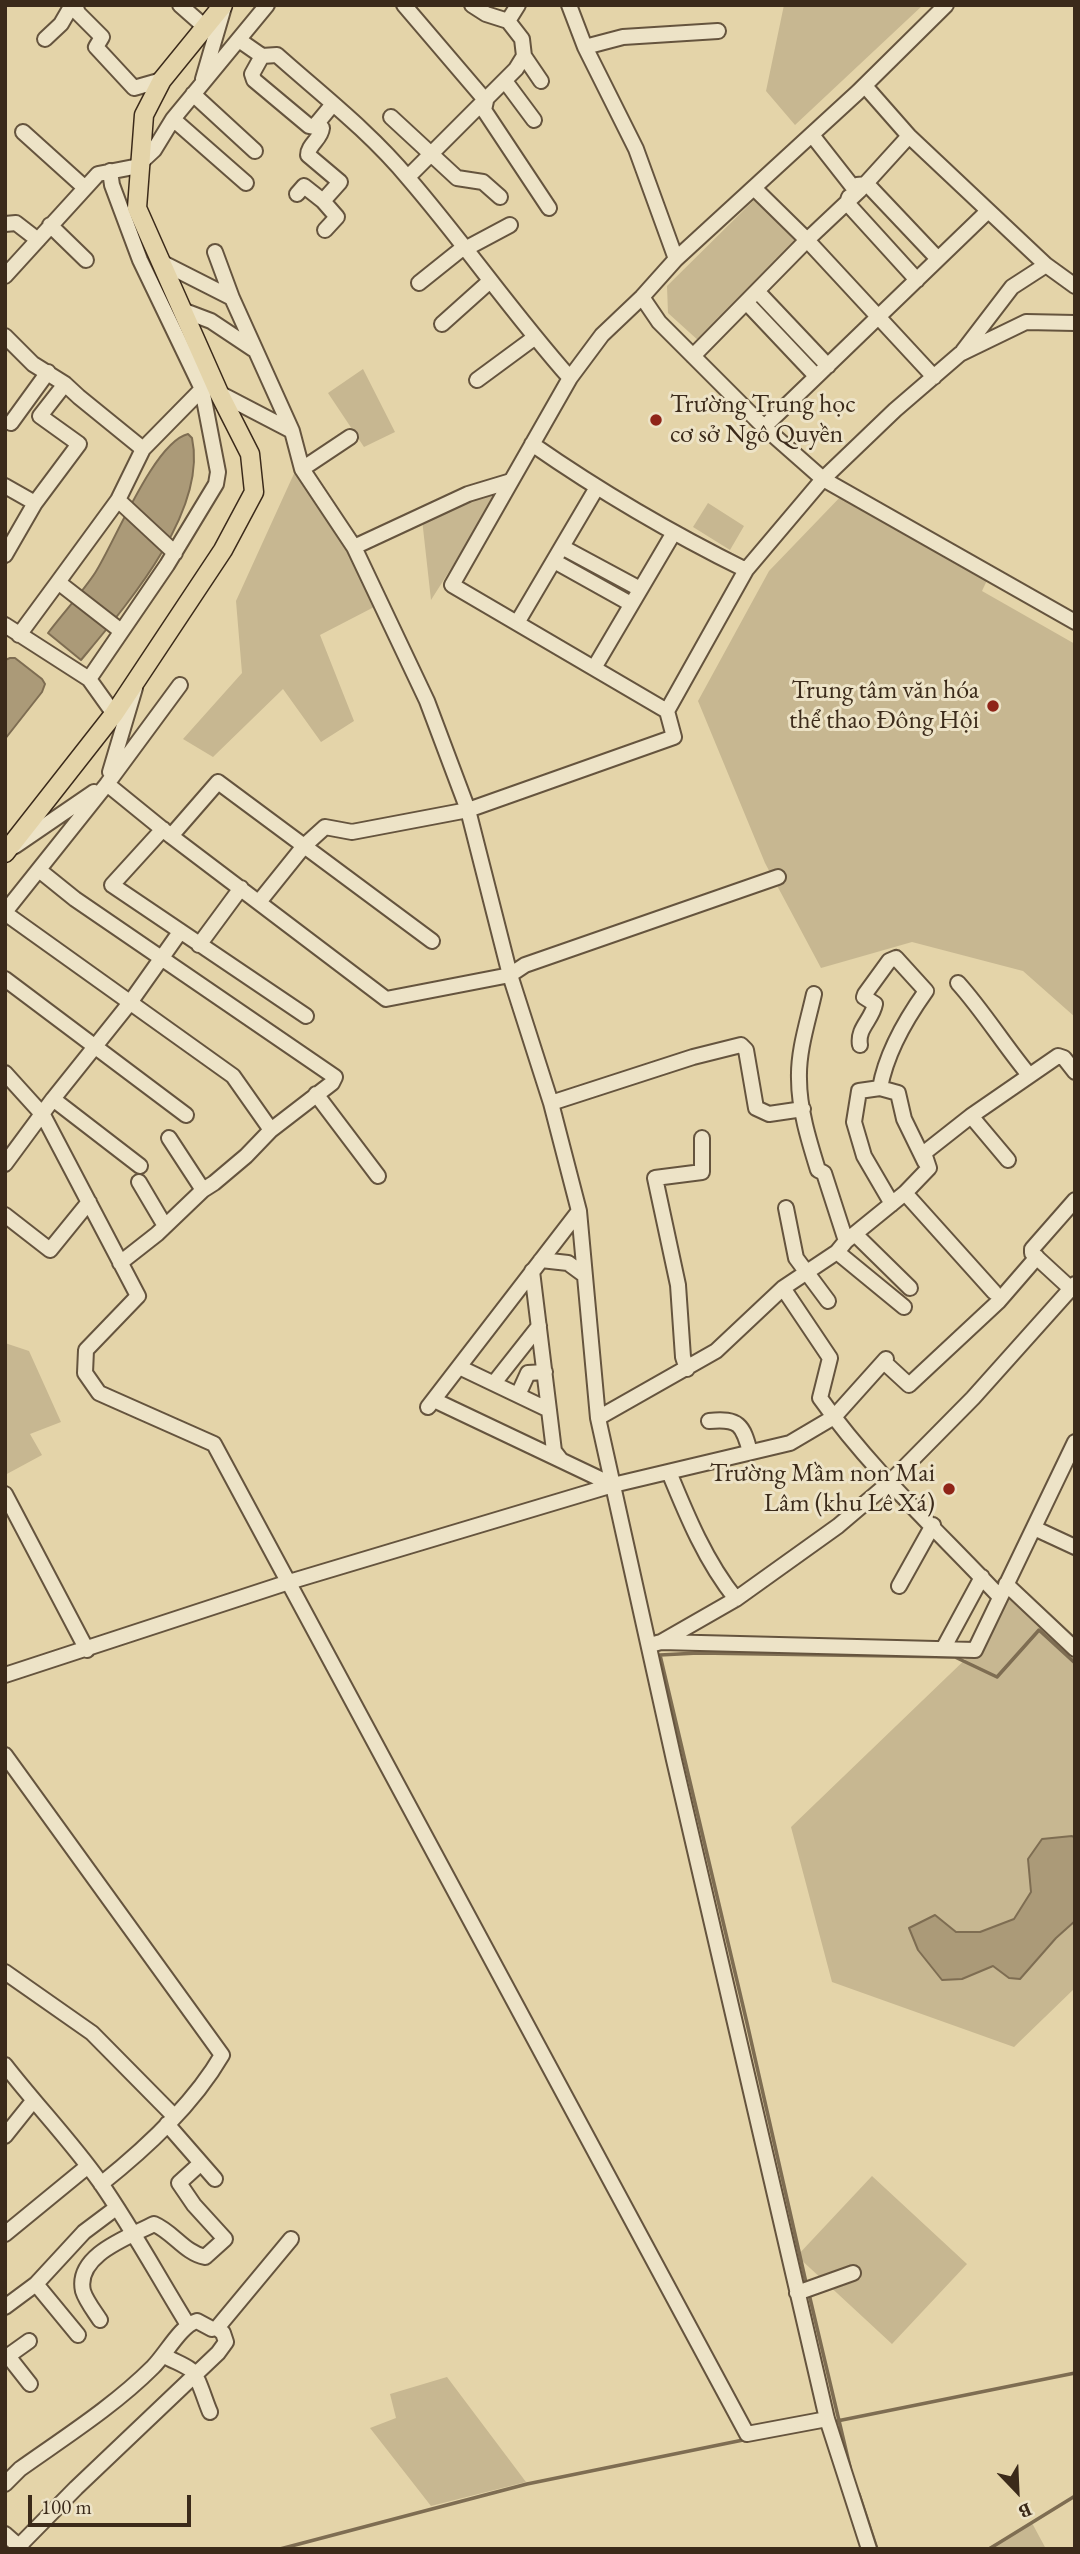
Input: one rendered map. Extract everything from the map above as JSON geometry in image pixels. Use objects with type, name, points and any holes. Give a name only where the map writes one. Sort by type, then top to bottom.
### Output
[{"type":"main road","points":[[6,853],[114,714],[223,550],[254,492],[250,454],[211,391],[182,310],[137,208],[144,115],[162,80],[223,5]]},
{"type":"street","points":[[45,39],[61,24],[74,5],[78,13],[102,37],[96,47],[134,88],[162,80]]},
{"type":"street","points":[[180,5],[205,27]]},
{"type":"street","points":[[198,89],[223,5]]},
{"type":"street","points":[[5,276],[98,174],[139,164],[154,150],[173,119],[267,5]]},
{"type":"street","points":[[404,5],[486,102]]},
{"type":"street","points":[[472,5],[486,14],[508,21],[522,39],[524,56],[541,81]]},
{"type":"street","points":[[508,21],[518,5]]},
{"type":"street","points":[[569,5],[585,47],[636,149],[676,259]]},
{"type":"street","points":[[667,710],[452,585],[570,378],[602,335],[642,297],[676,259],[865,86],[946,5]]},
{"type":"street","points":[[585,47],[623,37],[718,31]]},
{"type":"street","points":[[239,40],[262,56],[277,55],[362,128],[408,177],[534,338],[570,378]]},
{"type":"street","points":[[262,56],[253,74],[254,80],[309,126],[314,127],[333,104]]},
{"type":"street","points":[[408,177],[486,102],[524,56]]},
{"type":"street","points":[[505,80],[534,120]]},
{"type":"street","points":[[865,86],[909,136],[1046,265],[1075,286]]},
{"type":"street","points":[[198,89],[255,150]]},
{"type":"street","points":[[486,102],[484,110],[549,208]]},
{"type":"street","points":[[391,117],[458,179],[483,182],[500,197]]},
{"type":"street","points":[[173,119],[246,183]]},
{"type":"street","points":[[317,123],[322,128],[322,133],[308,150],[308,155],[340,182],[323,201]]},
{"type":"street","points":[[23,132],[84,187]]},
{"type":"street","points":[[812,135],[860,185],[939,259]]},
{"type":"street","points":[[694,356],[807,240],[847,203],[860,185],[909,136]]},
{"type":"street","points":[[89,679],[174,553],[216,484],[218,472],[211,391],[140,260],[112,185],[110,172]]},
{"type":"street","points":[[297,194],[304,186],[337,217],[325,230]]},
{"type":"street","points":[[754,188],[807,240],[934,377]]},
{"type":"street","points":[[847,203],[917,280]]},
{"type":"street","points":[[764,427],[988,211]]},
{"type":"street","points":[[5,225],[16,223],[38,240]]},
{"type":"street","points":[[50,225],[86,260]]},
{"type":"street","points":[[419,283],[465,248],[510,225]]},
{"type":"street","points":[[215,252],[253,349],[292,431],[302,469],[354,547],[427,701],[467,810],[510,975],[551,1104],[579,1211],[598,1418],[655,1644],[674,1760],[804,2291],[827,2419],[869,2549]]},
{"type":"street","points":[[161,262],[232,298]]},
{"type":"street","points":[[259,902],[304,846],[325,827],[352,832],[467,810],[674,737],[667,710],[746,570],[823,479],[895,410],[960,354],[1012,287],[1046,265]]},
{"type":"street","points":[[442,324],[491,281]]},
{"type":"street","points":[[642,297],[659,322],[764,427],[823,479],[1075,622]]},
{"type":"street","points":[[752,298],[828,366]]},
{"type":"street","points":[[752,298],[816,376]]},
{"type":"street","points":[[182,310],[211,321],[253,349]]},
{"type":"street","points":[[960,354],[1026,322],[1075,323]]},
{"type":"street","points":[[5,336],[33,364],[65,384],[142,449]]},
{"type":"street","points":[[477,380],[534,338]]},
{"type":"street","points":[[11,423],[48,372]]},
{"type":"street","points":[[5,555],[35,503],[79,444],[40,416],[65,384]]},
{"type":"street","points":[[211,391],[292,431]]},
{"type":"street","points":[[19,635],[118,500],[142,449],[211,391]]},
{"type":"street","points":[[302,469],[350,437]]},
{"type":"street","points":[[532,444],[596,489],[673,534],[746,570]]},
{"type":"street","points":[[354,547],[468,494],[511,481]]},
{"type":"street","points":[[5,486],[35,503]]},
{"type":"street","points":[[517,623],[596,489]]},
{"type":"street","points":[[118,500],[174,553]]},
{"type":"street","points":[[594,668],[673,534]]},
{"type":"street","points":[[562,547],[640,589]]},
{"type":"street","points":[[554,561],[631,604]]},
{"type":"street","points":[[58,582],[121,631]]},
{"type":"street","points":[[5,625],[89,679],[114,714]]},
{"type":"street","points":[[6,853],[107,783],[138,676]]},
{"type":"street","points":[[180,685],[5,913],[233,1076],[271,1130]]},
{"type":"street","points":[[306,1016],[111,885],[218,782],[432,942]]},
{"type":"street","points":[[107,783],[386,999],[510,975],[525,965],[778,877]]},
{"type":"street","points":[[39,870],[75,899],[334,1076],[332,1083],[271,1130],[235,1165],[202,1190],[165,1226],[120,1263]]},
{"type":"street","points":[[199,945],[241,888]]},
{"type":"street","points":[[5,1164],[129,1004],[180,932]]},
{"type":"street","points":[[860,1045],[861,1031],[875,1004],[864,997],[865,994],[889,961],[896,958],[926,991],[896,1042],[883,1071],[880,1088]]},
{"type":"street","points":[[5,979],[186,1115]]},
{"type":"street","points":[[958,983],[982,1010],[1002,1042],[1029,1075]]},
{"type":"street","points":[[814,994],[799,1080],[807,1132],[818,1170],[824,1173],[846,1243],[904,1307]]},
{"type":"street","points":[[551,1104],[693,1057],[741,1045],[746,1050],[756,1108],[769,1114],[803,1109]]},
{"type":"street","points":[[929,1168],[924,1153],[1029,1075],[1058,1056],[1064,1058],[1075,1072]]},
{"type":"street","points":[[5,1073],[43,1115],[138,1296],[86,1350],[85,1373],[99,1393],[214,1444],[747,2434],[827,2419]]},
{"type":"street","points":[[892,1204],[864,1156],[854,1122],[859,1091],[880,1088],[898,1093],[904,1119],[917,1150],[929,1168]]},
{"type":"street","points":[[316,1094],[378,1176]]},
{"type":"street","points":[[53,1099],[140,1166]]},
{"type":"street","points":[[971,1116],[1008,1160]]},
{"type":"street","points":[[169,1138],[202,1190]]},
{"type":"street","points":[[687,1370],[683,1357],[678,1285],[655,1178],[702,1172],[702,1138]]},
{"type":"street","points":[[598,1418],[716,1352],[783,1288],[846,1243],[905,1193],[929,1168]]},
{"type":"street","points":[[139,1182],[165,1226]]},
{"type":"street","points":[[905,1193],[994,1292]]},
{"type":"street","points":[[655,1644],[736,1599],[838,1526],[891,1481],[973,1398],[1072,1286],[1031,1249],[1075,1200]]},
{"type":"street","points":[[5,1215],[50,1250],[89,1202]]},
{"type":"street","points":[[786,1208],[796,1258],[828,1301]]},
{"type":"street","points":[[579,1211],[431,1404],[613,1485]]},
{"type":"street","points":[[846,1243],[910,1288]]},
{"type":"street","points":[[5,1675],[289,1582],[613,1485],[790,1443],[834,1417],[885,1360],[909,1385],[998,1302],[1037,1257]]},
{"type":"street","points":[[537,1266],[568,1263],[583,1274]]},
{"type":"street","points":[[537,1266],[539,1326],[554,1451],[561,1460]]},
{"type":"street","points":[[783,1288],[830,1358],[820,1398],[834,1417],[982,1577],[1073,1643]]},
{"type":"street","points":[[494,1383],[539,1326]]},
{"type":"street","points":[[514,1358],[528,1373]]},
{"type":"street","points":[[459,1367],[550,1410]]},
{"type":"street","points":[[528,1373],[545,1372]]},
{"type":"street","points":[[518,1395],[528,1373]]},
{"type":"street","points":[[709,1421],[737,1423],[744,1430],[750,1452]]},
{"type":"street","points":[[655,1644],[975,1650],[1075,1442]]},
{"type":"street","points":[[669,1472],[702,1545],[723,1583],[736,1599]]},
{"type":"street","points":[[5,1494],[87,1650]]},
{"type":"street","points":[[899,1586],[933,1525]]},
{"type":"street","points":[[1034,1528],[1075,1547]]},
{"type":"street","points":[[943,1649],[982,1577]]},
{"type":"street","points":[[5,1755],[222,2055],[212,2072],[170,2120],[132,2159],[101,2184]]},
{"type":"street","points":[[5,1972],[92,2033],[170,2120],[215,2179]]},
{"type":"street","points":[[5,2066],[101,2184],[188,2325]]},
{"type":"street","points":[[5,2136],[33,2101]]},
{"type":"street","points":[[100,2320],[83,2291],[85,2270],[103,2250],[154,2224],[167,2230],[197,2256],[205,2257],[225,2239],[194,2205],[179,2183],[201,2163]]},
{"type":"street","points":[[5,2234],[88,2166]]},
{"type":"street","points":[[5,2307],[36,2284],[84,2232],[116,2208]]},
{"type":"street","points":[[5,2484],[20,2469],[135,2384],[165,2356],[188,2325],[197,2321],[212,2329],[217,2328],[291,2239]]},
{"type":"street","points":[[804,2291],[853,2273]]},
{"type":"street","points":[[36,2284],[78,2335]]},
{"type":"street","points":[[5,2534],[20,2547],[76,2488],[196,2375],[226,2342],[223,2333],[217,2328]]},
{"type":"street","points":[[29,2341],[6,2356],[30,2384]]},
{"type":"street","points":[[165,2356],[196,2375],[210,2412]]},
{"type":"shaded area","points":[[784,5],[923,5],[795,125],[766,91]]},
{"type":"shaded area","points":[[756,198],[798,240],[700,342],[668,313],[667,286]]},
{"type":"shaded area","points":[[363,369],[395,432],[364,447],[328,393]]},
{"type":"shaded area","points":[[188,434],[192,438],[194,467],[188,496],[176,527],[140,586],[81,660],[48,633],[95,573],[149,473],[175,441]]},
{"type":"shaded area","points":[[297,467],[350,547],[376,606],[320,635],[354,721],[321,742],[283,689],[213,757],[183,739],[242,673],[236,601]]},
{"type":"shaded area","points":[[492,491],[499,493],[431,600],[422,519]]},
{"type":"shaded area","points":[[845,492],[990,574],[982,591],[1075,644],[1075,1017],[1023,971],[912,942],[821,968],[765,863],[698,701],[769,571]]},
{"type":"shaded area","points":[[708,503],[744,526],[730,550],[693,527]]},
{"type":"shaded area","points":[[15,658],[45,684],[42,692],[5,739],[5,660]]},
{"type":"shaded area","points":[[5,1343],[29,1351],[61,1422],[30,1434],[42,1455],[5,1475]]},
{"type":"shaded area","points":[[1006,1584],[1075,1649],[1075,1988],[1014,2047],[832,1982],[791,1827],[975,1650]]},
{"type":"shaded area","points":[[1075,1838],[1075,1921],[1020,1979],[1009,1978],[993,1966],[962,1979],[942,1980],[918,1950],[909,1928],[935,1915],[956,1932],[980,1932],[1014,1919],[1031,1892],[1028,1859],[1042,1839]]},
{"type":"shaded area","points":[[872,2176],[967,2264],[892,2344],[797,2256]]},
{"type":"shaded area","points":[[447,2377],[526,2482],[431,2506],[370,2428],[396,2418],[390,2394]]},
{"type":"shaded area","points":[[1032,2523],[1046,2549],[985,2549]]},
{"type":"waterway","points":[[807,2287],[660,1655],[698,1653],[955,1657],[997,1677],[1039,1630],[1075,1663]]},
{"type":"waterway","points":[[809,2294],[850,2467]]},
{"type":"waterway","points":[[837,2421],[1075,2373]]},
{"type":"waterway","points":[[280,2549],[527,2484],[748,2439]]},
{"type":"waterway","points":[[859,2494],[877,2549]]},
{"type":"waterway","points":[[989,2549],[1075,2496]]},
{"type":"place","name":"Trường Trung học cơ sở Ngô Quyền","points":[[656,420]]},
{"type":"place","name":"Trung tâm văn hóa thể thao Đông Hội","points":[[993,706]]},
{"type":"place","name":"Trường Mầm non Mai Lâm (khu Lê Xá)","points":[[949,1489]]}]
